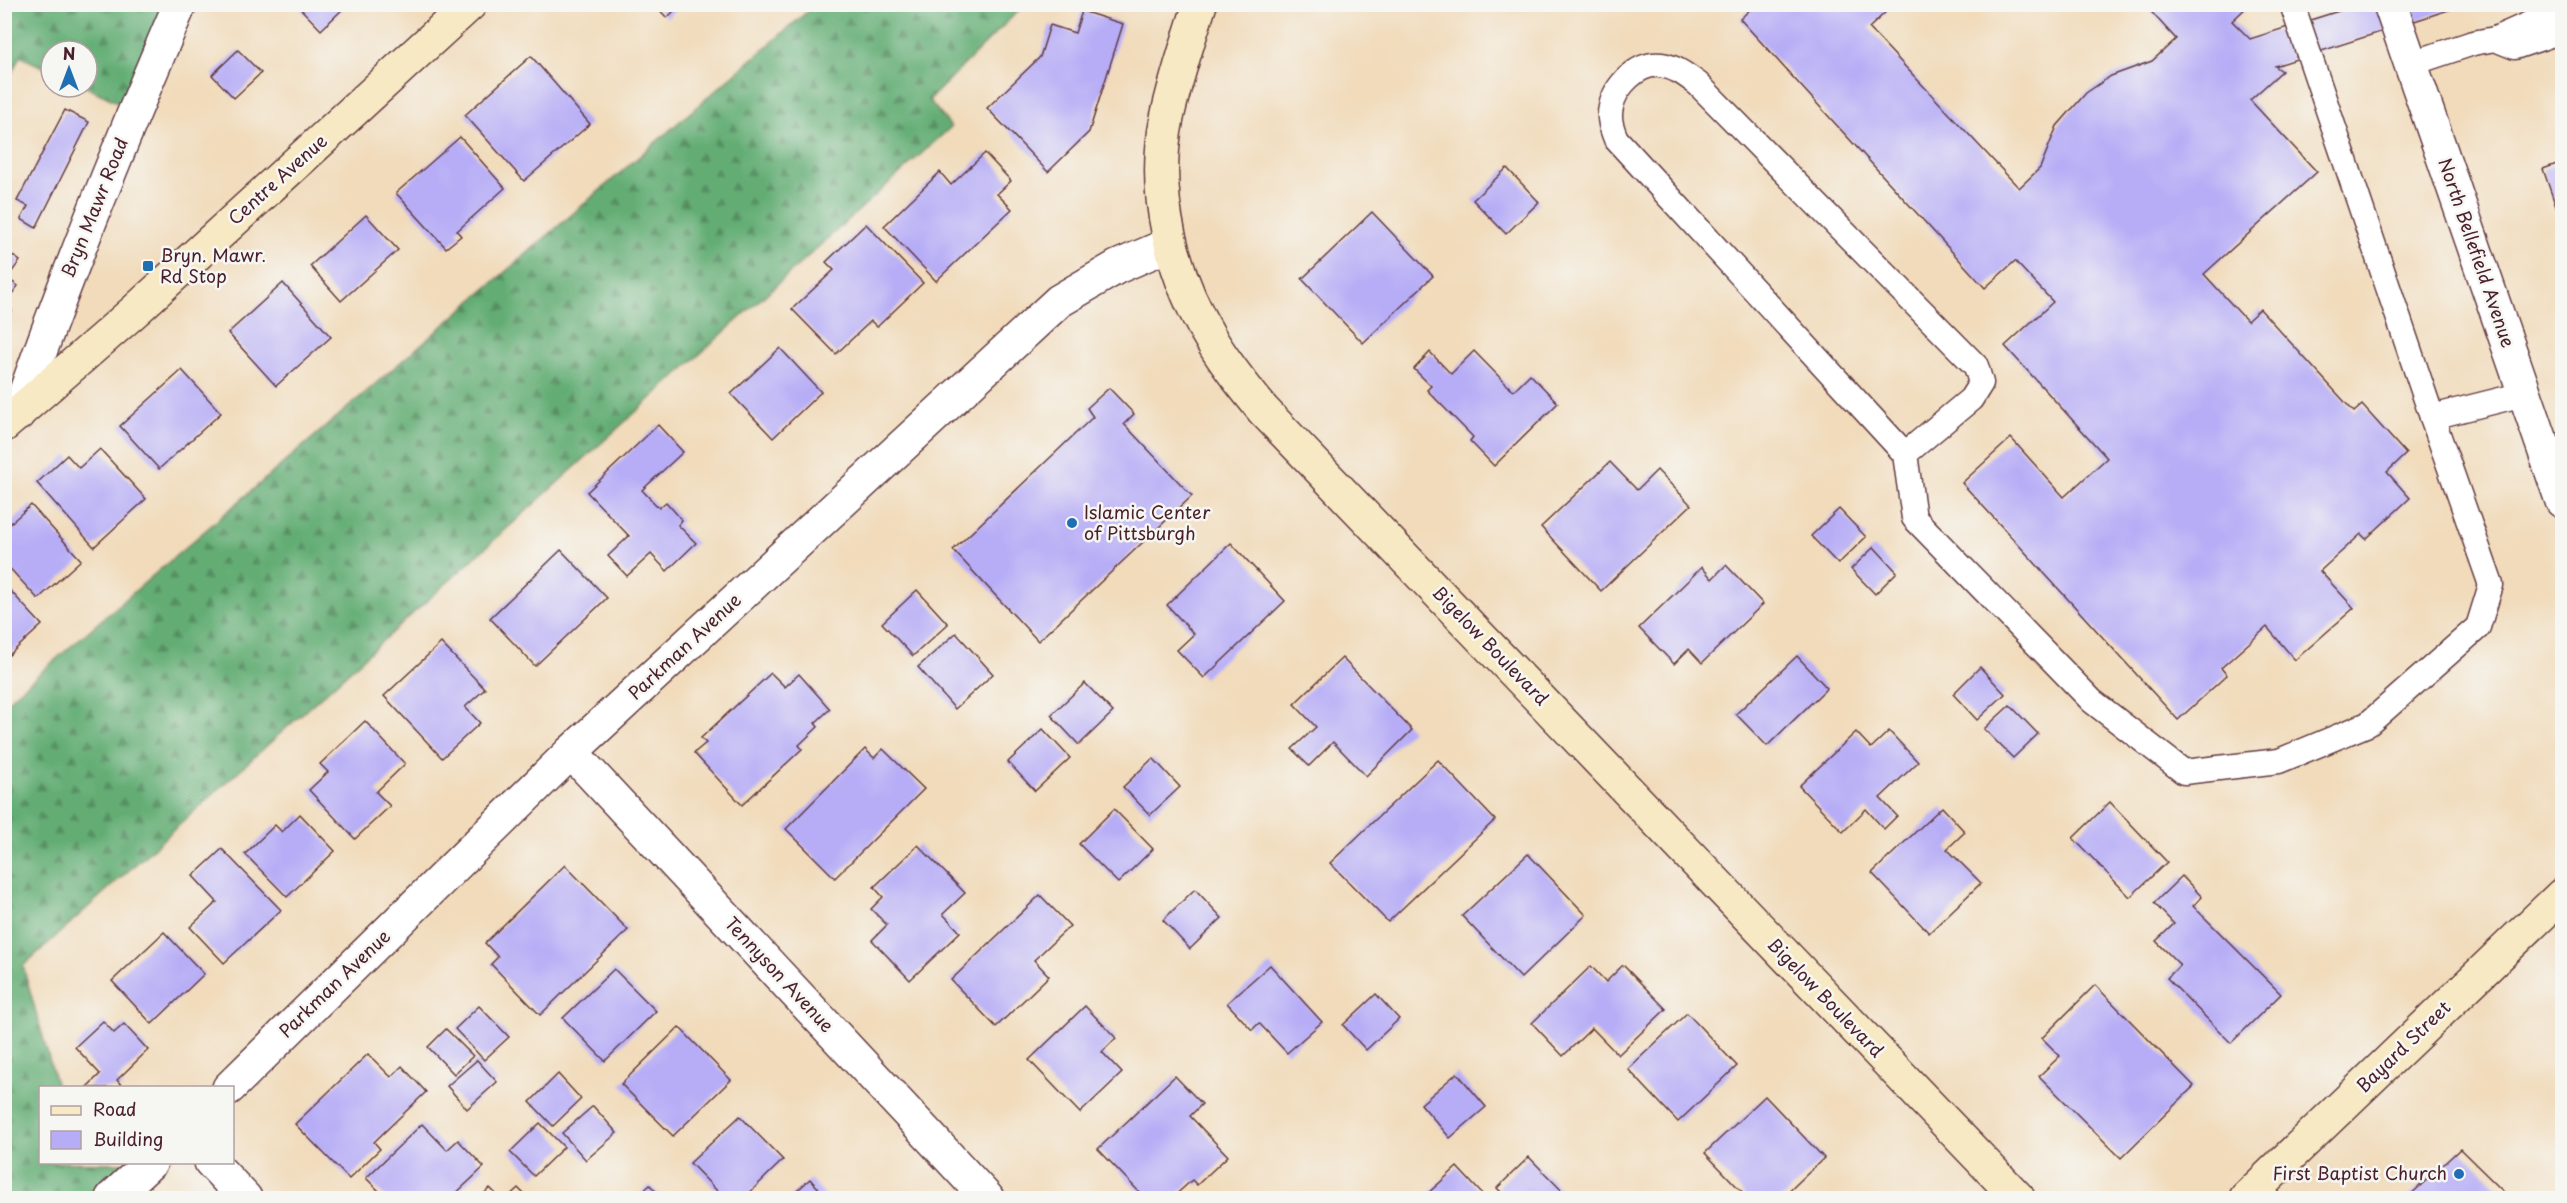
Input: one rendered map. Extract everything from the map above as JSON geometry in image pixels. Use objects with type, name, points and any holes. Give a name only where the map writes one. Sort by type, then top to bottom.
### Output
[{"type":"main road","name":"Centre Avenue","points":[[11,419],[137,309],[470,4]]},
{"type":"main road","name":"Bigelow Boulevard","points":[[1200,4],[1167,119],[1162,197],[1170,244],[1199,316],[1225,361],[1263,410],[2018,1198]]},
{"type":"main road","name":"Bayard Street","points":[[2246,1198],[2562,895]]},
{"type":"street","name":"Bryn Mawr Road","points":[[11,419],[134,110],[180,4]]},
{"type":"street","name":"North Bellefield Avenue","points":[[2390,4],[2523,394],[2562,501]]},
{"type":"street","name":"Parkman Avenue","points":[[231,1086],[571,752],[1059,301],[1117,267],[1170,244]]},
{"type":"street","name":"Tennyson Avenue","points":[[571,752],[987,1198]]},
{"type":"street","points":[[112,1198],[149,1164]]},
{"type":"street","points":[[214,1164],[245,1198]]},
{"type":"lane","points":[[1905,454],[1971,399],[1981,383],[1976,366],[1698,84],[1681,71],[1660,64],[1641,68],[1622,84],[1611,106],[1610,124],[1616,139],[1905,454],[1914,518],[2092,700],[2184,772],[2279,761],[2368,724],[2478,627],[2491,585],[2292,4]]},
{"type":"lane","points":[[2410,64],[2474,43],[2495,39],[2562,9]]},
{"type":"lane","points":[[2495,39],[2515,47],[2562,31]]},
{"type":"lane","points":[[2432,417],[2523,394]]},
{"type":"green space","points":[[5,5],[180,5],[134,110],[99,93],[99,39],[39,39],[39,65],[20,56],[5,87]]},
{"type":"green space","points":[[815,5],[1024,5],[929,100],[951,127],[23,966],[57,1086],[39,1086],[39,1164],[123,1164],[135,1177],[112,1198],[5,1198],[4,704]]},
{"type":"building","points":[[296,4],[348,4],[321,30]]},
{"type":"building","points":[[654,4],[681,4],[667,18]]},
{"type":"building","points":[[1756,4],[1894,4],[1869,28],[2019,188],[2040,168],[2057,126],[2086,93],[2111,76],[2152,61],[2176,39],[2144,4],[2250,4],[2232,21],[2250,39],[2361,4],[2467,4],[2275,66],[2282,71],[2250,100],[2317,172],[2204,274],[2247,321],[2260,309],[2354,412],[2362,405],[2406,454],[2387,472],[2410,498],[2366,539],[2361,534],[2320,571],[2354,608],[2295,660],[2267,627],[2221,668],[2227,675],[2178,720],[1962,483],[2011,438],[2064,497],[2107,458],[2005,346],[2053,302],[2015,261],[1985,288],[1740,19]]},
{"type":"building","points":[[1082,11],[1123,24],[1089,132],[1048,172],[987,108],[1040,57],[1050,25],[1075,33]]},
{"type":"building","points":[[238,50],[261,73],[234,98],[212,75]]},
{"type":"building","points":[[531,56],[590,124],[524,181],[465,115]]},
{"type":"building","points":[[65,110],[89,122],[36,228],[21,219],[28,206],[17,201]]},
{"type":"building","points":[[460,137],[505,188],[457,231],[461,236],[446,248],[396,193]]},
{"type":"building","points":[[985,153],[1011,181],[997,194],[1012,209],[936,281],[884,226],[940,172],[951,185]]},
{"type":"building","points":[[2562,162],[2562,224],[2543,169]]},
{"type":"building","points":[[1507,168],[1539,202],[1506,234],[1473,200]]},
{"type":"building","points":[[1372,212],[1433,276],[1363,343],[1302,279]]},
{"type":"building","points":[[366,215],[398,250],[341,301],[310,266]]},
{"type":"building","points":[[866,224],[923,283],[877,327],[871,321],[836,354],[792,309],[834,270],[826,262]]},
{"type":"building","points":[[4,249],[20,261],[7,278],[18,286],[4,304]]},
{"type":"building","points":[[283,283],[331,337],[276,386],[228,333]]},
{"type":"building","points":[[4,305],[12,311],[4,322]]},
{"type":"building","points":[[780,348],[821,392],[773,438],[731,394]]},
{"type":"building","points":[[1474,351],[1513,391],[1530,374],[1558,403],[1494,466],[1470,441],[1473,437],[1427,390],[1431,386],[1414,369],[1430,352],[1451,374]]},
{"type":"building","points":[[182,370],[221,413],[159,469],[120,426]]},
{"type":"building","name":"Islamic Center of Pittsburgh","points":[[1109,388],[1134,414],[1124,424],[1192,496],[1038,641],[953,550],[1093,417],[1087,408]]},
{"type":"building","points":[[658,425],[683,452],[642,490],[659,508],[666,502],[682,520],[678,525],[696,543],[667,571],[651,554],[627,576],[608,556],[629,536],[587,492]]},
{"type":"building","points":[[100,449],[146,499],[94,547],[37,483],[67,455],[79,468]]},
{"type":"building","points":[[1610,462],[1637,490],[1657,470],[1691,505],[1601,591],[1541,527]]},
{"type":"building","points":[[31,505],[81,560],[38,599],[4,562],[4,529]]},
{"type":"building","points":[[1839,509],[1866,537],[1838,564],[1811,536]]},
{"type":"building","points":[[1231,543],[1285,601],[1204,678],[1177,650],[1194,634],[1167,605]]},
{"type":"building","points":[[1874,547],[1897,572],[1875,594],[1851,569]]},
{"type":"building","points":[[561,550],[607,598],[535,666],[490,618]]},
{"type":"building","points":[[1726,565],[1763,604],[1702,663],[1689,649],[1674,664],[1639,628],[1702,567],[1712,579]]},
{"type":"building","points":[[4,584],[42,625],[8,656],[4,652]]},
{"type":"building","points":[[917,590],[948,624],[913,656],[882,623]]},
{"type":"building","points":[[956,633],[993,674],[955,709],[918,667]]},
{"type":"building","points":[[441,643],[485,689],[465,707],[480,723],[442,758],[384,696]]},
{"type":"building","points":[[1797,656],[1827,688],[1767,746],[1736,714]]},
{"type":"building","points":[[1342,658],[1412,730],[1366,776],[1333,742],[1309,766],[1292,749],[1316,727],[1294,704]]},
{"type":"building","points":[[1980,667],[2005,694],[1977,720],[1953,694]]},
{"type":"building","points":[[771,673],[785,687],[799,674],[830,709],[815,723],[818,727],[799,745],[802,749],[742,805],[694,753],[706,743],[701,738]]},
{"type":"building","points":[[1085,683],[1113,712],[1079,745],[1051,715]]},
{"type":"building","points":[[2010,705],[2038,734],[2013,758],[1984,729]]},
{"type":"building","points":[[365,721],[405,764],[376,792],[390,806],[355,839],[309,790],[328,772],[320,764]]},
{"type":"building","points":[[1043,729],[1070,758],[1035,791],[1008,762]]},
{"type":"building","points":[[1889,731],[1918,762],[1880,798],[1897,816],[1884,829],[1866,809],[1843,832],[1799,786],[1856,732],[1871,748]]},
{"type":"building","points":[[865,749],[874,758],[883,749],[924,789],[835,878],[786,829]]},
{"type":"building","points":[[1153,758],[1180,787],[1150,815],[1123,787]]},
{"type":"building","points":[[1438,760],[1495,820],[1388,922],[1330,863]]},
{"type":"building","points":[[2110,802],[2167,862],[2130,897],[2073,838]]},
{"type":"building","points":[[1942,807],[1965,832],[1947,849],[1981,883],[1929,933],[1872,873]]},
{"type":"building","points":[[1114,809],[1153,849],[1118,883],[1079,844]]},
{"type":"building","points":[[300,814],[335,851],[287,897],[245,854],[275,825],[282,832]]},
{"type":"building","points":[[918,845],[965,893],[943,914],[960,932],[910,980],[872,940],[887,925],[871,909],[883,897],[874,887]]},
{"type":"building","points":[[222,849],[281,910],[224,963],[190,927],[217,902],[193,876]]},
{"type":"building","points":[[1528,854],[1586,915],[1521,978],[1462,916]]},
{"type":"building","points":[[565,865],[628,930],[540,1015],[491,964],[498,957],[485,943]]},
{"type":"building","points":[[2182,876],[2202,897],[2193,906],[2281,994],[2231,1043],[2167,978],[2180,965],[2156,941],[2174,924],[2154,903]]},
{"type":"building","points":[[1195,889],[1222,918],[1190,949],[1163,920]]},
{"type":"building","points":[[1040,895],[1070,926],[1034,960],[1049,976],[996,1027],[951,980]]},
{"type":"building","points":[[164,932],[204,974],[152,1024],[112,981]]},
{"type":"building","points":[[1270,965],[1322,1022],[1287,1053],[1259,1023],[1252,1030],[1227,1003]]},
{"type":"building","points":[[1623,965],[1666,1009],[1618,1055],[1592,1028],[1563,1056],[1532,1023],[1591,966],[1606,982]]},
{"type":"building","points":[[614,969],[656,1011],[605,1061],[563,1018]]},
{"type":"building","points":[[2095,985],[2194,1086],[2121,1158],[2039,1076],[2060,1056],[2042,1038]]},
{"type":"building","points":[[1376,994],[1399,1019],[1366,1050],[1343,1025]]},
{"type":"building","points":[[479,1006],[509,1037],[484,1060],[455,1029]]},
{"type":"building","points":[[1085,1006],[1116,1038],[1102,1052],[1122,1073],[1080,1113],[1029,1060]]},
{"type":"building","points":[[1687,1013],[1737,1066],[1678,1122],[1628,1069]]},
{"type":"building","points":[[103,1021],[114,1033],[124,1024],[148,1050],[117,1080],[122,1086],[88,1086],[100,1074],[75,1047]]},
{"type":"building","points":[[679,1027],[731,1080],[673,1136],[621,1084]]},
{"type":"building","points":[[446,1029],[473,1056],[454,1074],[428,1047]]},
{"type":"building","points":[[368,1054],[391,1077],[402,1066],[426,1092],[374,1142],[380,1149],[349,1179],[295,1124]]},
{"type":"building","points":[[477,1060],[497,1082],[467,1109],[447,1086]]},
{"type":"building","points":[[1457,1073],[1486,1107],[1450,1138],[1421,1104]]},
{"type":"building","points":[[558,1074],[581,1099],[553,1126],[530,1102]]},
{"type":"building","points":[[1175,1076],[1202,1104],[1190,1116],[1228,1156],[1197,1185],[1192,1180],[1172,1198],[1145,1198],[1098,1149]]},
{"type":"building","points":[[1765,1096],[1824,1158],[1782,1198],[1748,1198],[1705,1153]]},
{"type":"building","points":[[593,1106],[617,1133],[586,1160],[562,1133]]},
{"type":"building","points":[[740,1116],[783,1160],[744,1198],[724,1198],[690,1163]]},
{"type":"building","points":[[540,1123],[564,1147],[534,1176],[510,1152]]},
{"type":"building","points":[[422,1124],[447,1150],[458,1140],[484,1167],[451,1198],[386,1198],[366,1178]]},
{"type":"building","name":"First Baptist Church","points":[[2460,1149],[2510,1198],[2407,1198]]},
{"type":"building","points":[[1529,1157],[1569,1198],[1507,1198],[1497,1188]]},
{"type":"building","points":[[1457,1167],[1484,1196],[1481,1198],[1428,1198],[1425,1196]]},
{"type":"building","points":[[810,1179],[827,1198],[789,1198]]},
{"type":"building","points":[[650,1185],[662,1198],[635,1198]]},
{"type":"building","points":[[490,1188],[500,1198],[479,1198]]},
{"type":"building","points":[[518,1188],[528,1198],[507,1198]]},
{"type":"place","name":"Bryn. Mawr. Rd Stop","points":[[148,266]]},
{"type":"place","name":"Islamic Center of Pittsburgh","points":[[1072,523]]},
{"type":"place","name":"First Baptist Church","points":[[2459,1174]]}]
